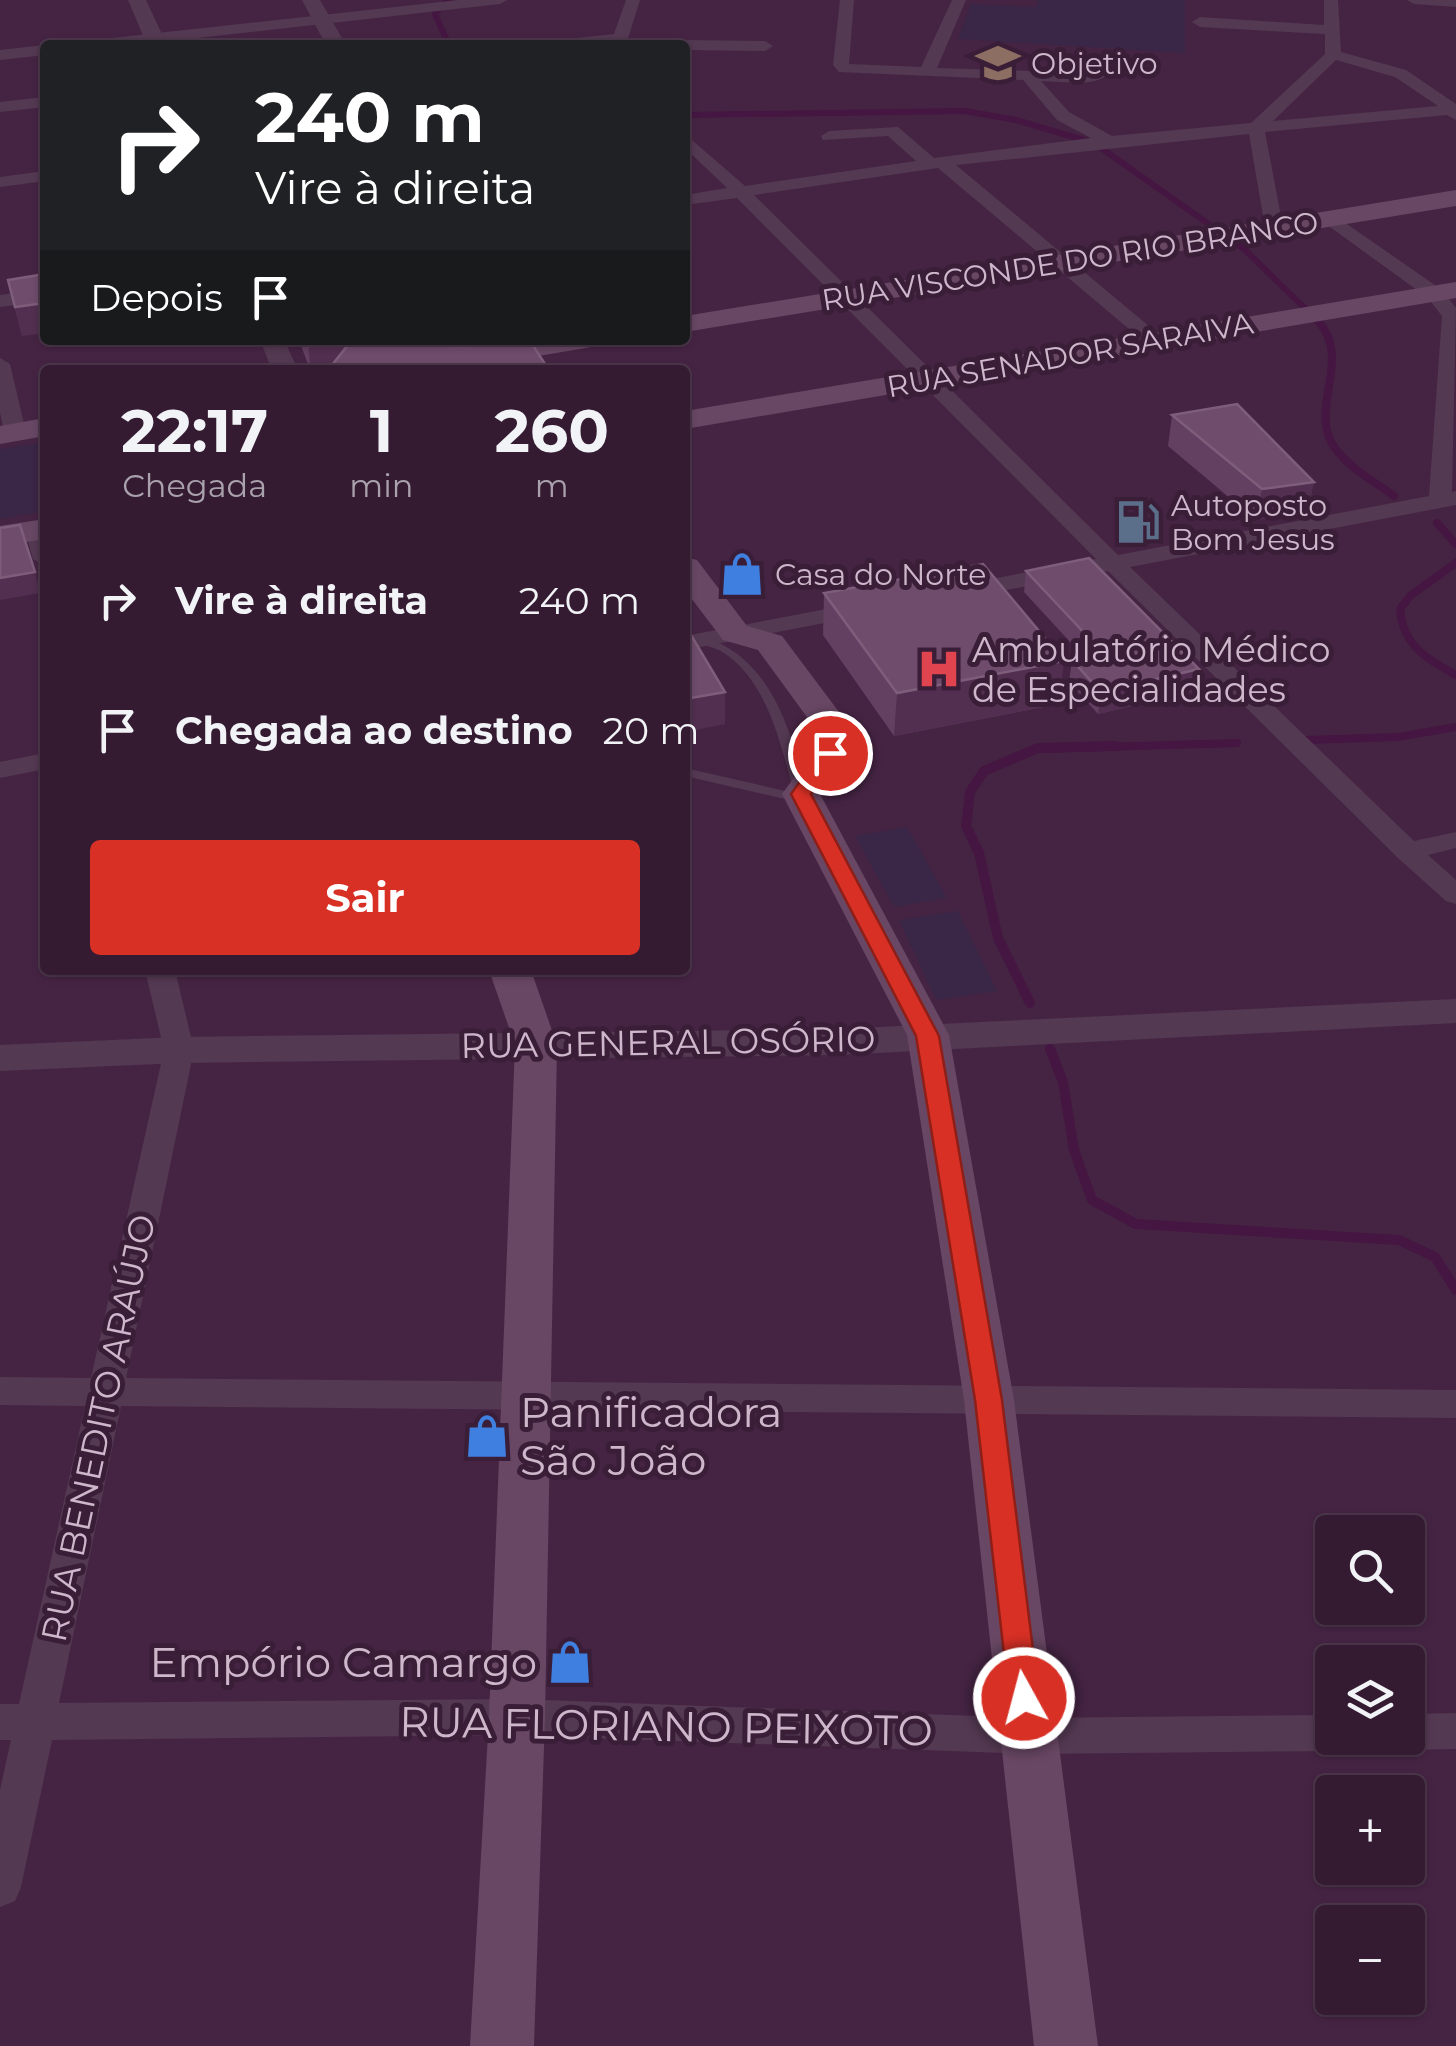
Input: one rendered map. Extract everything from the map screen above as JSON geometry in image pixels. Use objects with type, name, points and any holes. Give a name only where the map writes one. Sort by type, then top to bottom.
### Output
[{"type":"main road","name":"RUA VISCONDE DO RIO BRANCO","points":[[690,323],[1456,198]]},
{"type":"main road","name":"RUA SENADOR SARAIVA","points":[[690,419],[1445,292]]},
{"type":"main road","points":[[438,365],[564,345]]},
{"type":"main road","points":[[0,536],[40,539]]},
{"type":"main road","points":[[690,583],[707,639],[770,642],[830,724],[830,753],[802,796],[928,1036],[989,1400],[1066,2046]]},
{"type":"main road","points":[[502,2046],[517,1717],[536,1045],[512,975]]},
{"type":"street","points":[[137,0],[155,40]]},
{"type":"street","points":[[310,0],[334,40]]},
{"type":"street","points":[[171,40],[500,0]]},
{"type":"street","points":[[622,40],[634,0]]},
{"type":"street","points":[[846,0],[841,66],[857,72],[1100,77],[1120,56]]},
{"type":"street","points":[[926,74],[959,0]]},
{"type":"street","points":[[1261,229],[1256,128],[1333,55],[1331,0]]},
{"type":"street","points":[[1414,0],[1456,3]]},
{"type":"street","points":[[1200,22],[1332,30]]},
{"type":"street","points":[[690,46],[765,46]]},
{"type":"street","points":[[0,55],[40,51]]},
{"type":"street","points":[[1333,55],[1403,72],[1455,111]]},
{"type":"street","points":[[1029,77],[1063,116],[1098,143]]},
{"type":"street","points":[[0,107],[40,103]]},
{"type":"street","points":[[690,199],[1098,143],[1455,111]]},
{"type":"street","points":[[829,136],[892,131],[1062,262],[1155,341]]},
{"type":"street","points":[[690,145],[849,297],[1110,563],[1456,895]]},
{"type":"street","points":[[0,182],[40,177]]},
{"type":"street","points":[[942,595],[1448,499],[1452,316],[1445,292],[1328,219]]},
{"type":"street","points":[[0,301],[40,296]]},
{"type":"street","points":[[0,364],[20,431]]},
{"type":"street","points":[[707,639],[885,605]]},
{"type":"street","points":[[0,770],[40,763]]},
{"type":"street","points":[[1407,850],[1456,840]]},
{"type":"street","name":"RUA BENEDITO ARAÚJO","points":[[0,1887],[18,1722],[105,1391],[179,1050],[161,975]]},
{"type":"street","name":"RUA GENERAL OSÓRIO","points":[[0,1058],[179,1050],[838,1042],[1456,1011]]},
{"type":"street","points":[[0,1391],[1456,1404]]},
{"type":"street","name":"RUA FLORIANO PEIXOTO","points":[[18,1722],[517,1717],[1028,1736],[1315,1733]]},
{"type":"street","points":[[1425,1732],[1456,1731]]},
{"type":"lane","points":[[690,773],[802,796],[776,716],[754,679],[722,644],[707,639]]},
{"type":"shaded area","points":[[1038,0],[1185,0],[1185,53],[958,39],[971,4],[1036,7]]},
{"type":"shaded area","points":[[40,443],[40,512],[0,519],[0,449]]},
{"type":"shaded area","points":[[907,827],[947,898],[894,907],[855,836]]},
{"type":"shaded area","points":[[958,911],[997,991],[936,1000],[899,920]]},
{"type":"building","points":[[40,275],[40,304],[15,307],[8,280]]},
{"type":"building","points":[[348,345],[533,345],[546,365],[332,365]]},
{"type":"building","points":[[1237,404],[1314,482],[1262,489],[1172,415]]},
{"type":"building","points":[[20,525],[35,572],[0,578],[0,528]]},
{"type":"building","points":[[1089,558],[1199,669],[1101,692],[1072,660],[1103,653],[1026,571]]},
{"type":"building","points":[[983,564],[1064,661],[897,693],[824,593]]},
{"type":"building","points":[[690,633],[725,692],[690,698]]},
{"type":"waterway","points":[[447,40],[435,14],[448,0]]},
{"type":"waterway","points":[[690,115],[965,111],[1016,120],[1094,143],[1244,249],[1318,321]]},
{"type":"waterway","points":[[1318,321],[1331,349],[1326,408],[1329,437],[1348,463],[1394,496]]},
{"type":"waterway","points":[[1437,523],[1456,544]]},
{"type":"waterway","points":[[1456,563],[1411,595],[1400,609],[1406,632],[1418,650],[1456,675]]},
{"type":"waterway","points":[[1307,740],[1398,737],[1456,727]]},
{"type":"waterway","points":[[1037,749],[1237,743]]},
{"type":"waterway","points":[[1030,1003],[998,938],[979,853],[966,826],[970,792],[984,771],[1038,748],[1116,746]]},
{"type":"waterway","points":[[1050,1049],[1063,1082],[1074,1150],[1092,1200],[1136,1224],[1399,1240],[1435,1257],[1456,1290]]},
{"type":"place","name":"Objetivo","points":[[998,63]]},
{"type":"place","name":"Autoposto Bom Jesus","points":[[1138,522]]},
{"type":"place","name":"Casa do Norte","points":[[742,574]]},
{"type":"place","name":"Ambulatório Médico de Especialidades","points":[[939,669]]},
{"type":"place","name":"Panificadora São João","points":[[487,1436]]},
{"type":"place","name":"Empório Camargo","points":[[570,1662]]},
{"type":"route","points":[[830,753],[801,794],[928,1036],[989,1400],[1024,1698]]}]
